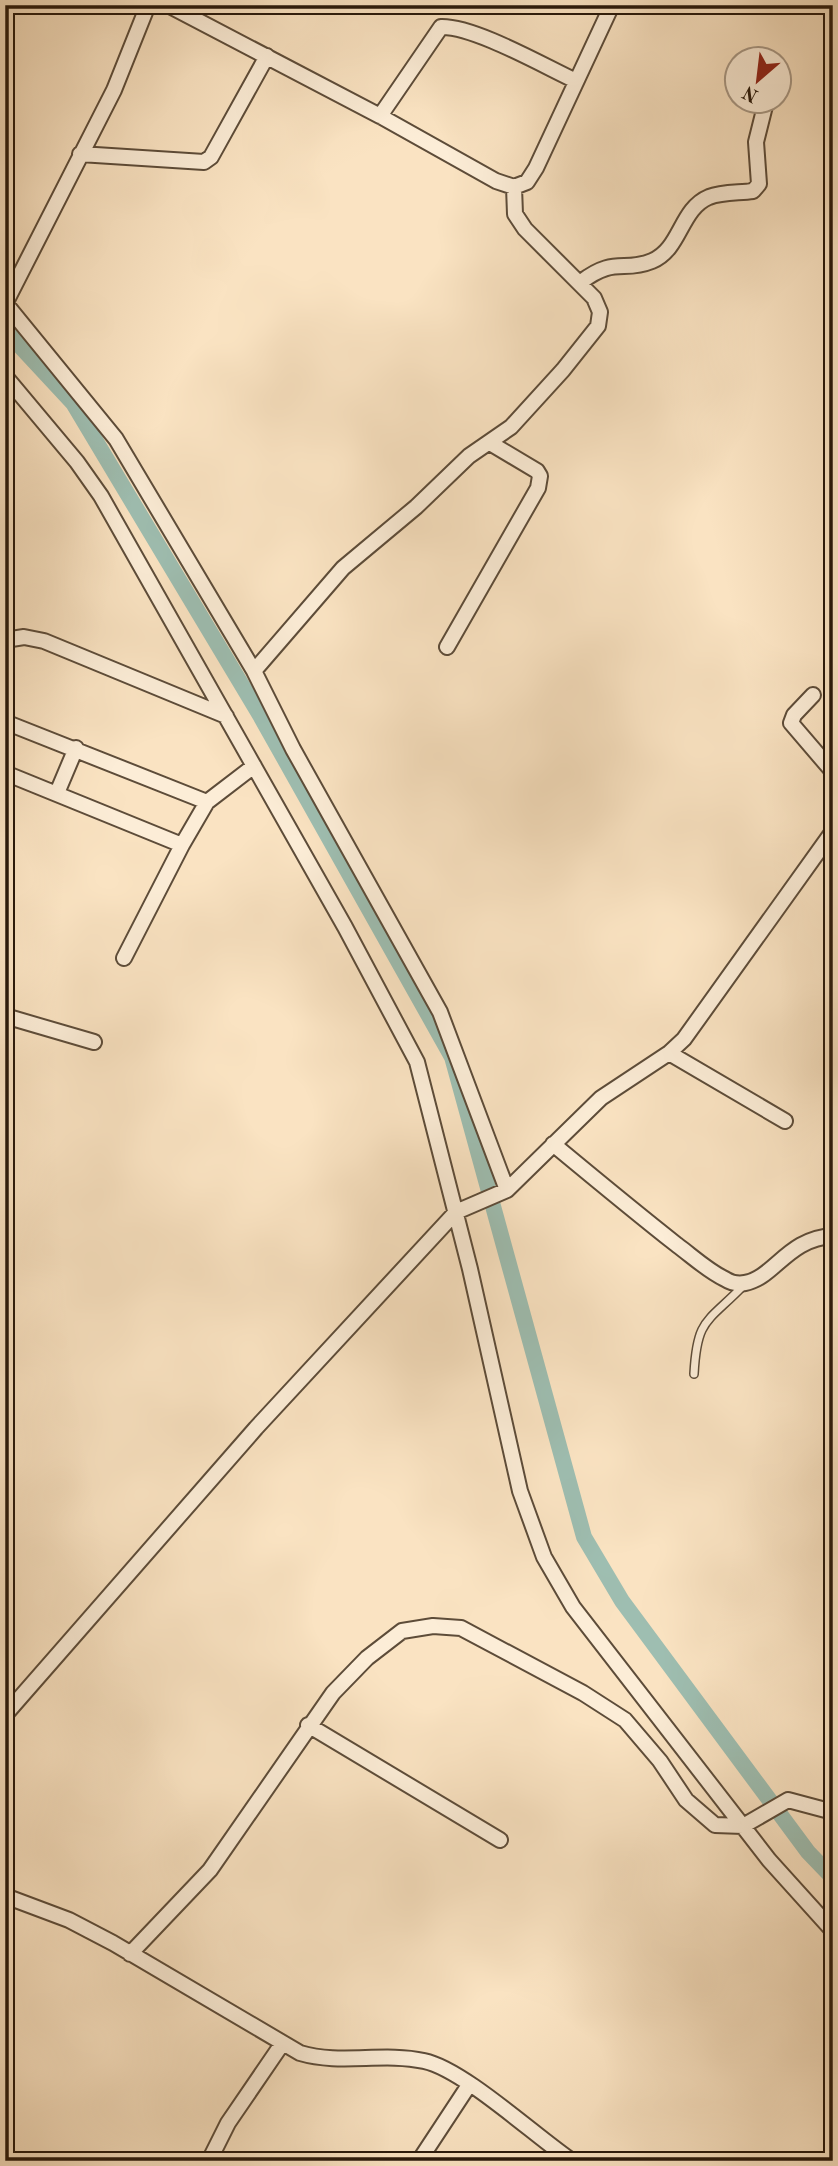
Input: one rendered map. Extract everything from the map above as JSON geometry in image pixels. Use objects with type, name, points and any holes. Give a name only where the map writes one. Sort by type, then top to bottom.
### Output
[{"type":"street","points":[[148,5],[114,90],[5,303],[116,439],[254,671],[293,749],[440,1012],[502,1193]]},
{"type":"street","points":[[167,5],[380,116],[496,181],[514,187],[527,182],[536,168],[612,5]]},
{"type":"street","points":[[380,116],[441,27],[451,27],[486,40],[575,80]]},
{"type":"street","points":[[80,155],[204,162],[211,157],[267,56]]},
{"type":"street","points":[[580,282],[610,265],[650,262],[663,255],[687,215],[699,202],[712,196],[753,191],[759,184],[756,142],[762,116]]},
{"type":"street","points":[[254,671],[342,568],[416,506],[469,456],[490,443],[520,418],[598,326],[600,312],[594,298],[525,229],[515,214],[514,187]]},
{"type":"street","points":[[5,376],[61,442],[101,496],[417,1062],[462,1210],[513,1465],[544,1558],[573,1607],[833,1931]]},
{"type":"street","points":[[447,647],[538,488],[540,476],[537,471],[490,443]]},
{"type":"street","points":[[5,640],[24,637],[44,641],[226,716]]},
{"type":"street","points":[[813,695],[794,715],[791,723],[833,772]]},
{"type":"street","points":[[5,722],[207,802]]},
{"type":"street","points":[[57,793],[76,748]]},
{"type":"street","points":[[124,958],[207,802],[254,766]]},
{"type":"street","points":[[5,773],[182,845]]},
{"type":"street","points":[[5,1716],[256,1427],[462,1210],[502,1193],[601,1098],[669,1053],[684,1039],[729,981],[833,831]]},
{"type":"street","points":[[5,1016],[94,1042]]},
{"type":"street","points":[[669,1053],[785,1121]]},
{"type":"street","points":[[553,1144],[715,1273],[734,1283],[746,1283],[757,1278],[791,1249],[809,1241],[833,1236]]},
{"type":"street","points":[[130,1954],[210,1870],[275,1780],[308,1725],[333,1693],[367,1658],[402,1631],[433,1626],[461,1628],[583,1693],[625,1720],[700,1815],[715,1825],[747,1822],[779,1802],[799,1802],[833,1812]]},
{"type":"street","points":[[308,1725],[500,1840]]},
{"type":"street","points":[[5,1896],[69,1920],[282,2044],[320,2059],[376,2056],[427,2062],[469,2085],[572,2161]]},
{"type":"street","points":[[209,2161],[228,2123],[282,2044]]},
{"type":"street","points":[[419,2161],[469,2085]]},
{"type":"lane","points":[[694,1374],[695,1346],[704,1322],[746,1283]]},
{"type":"waterway","points":[[5,330],[73,403],[261,717],[452,1057],[584,1537],[622,1601],[808,1852],[833,1878]]}]
